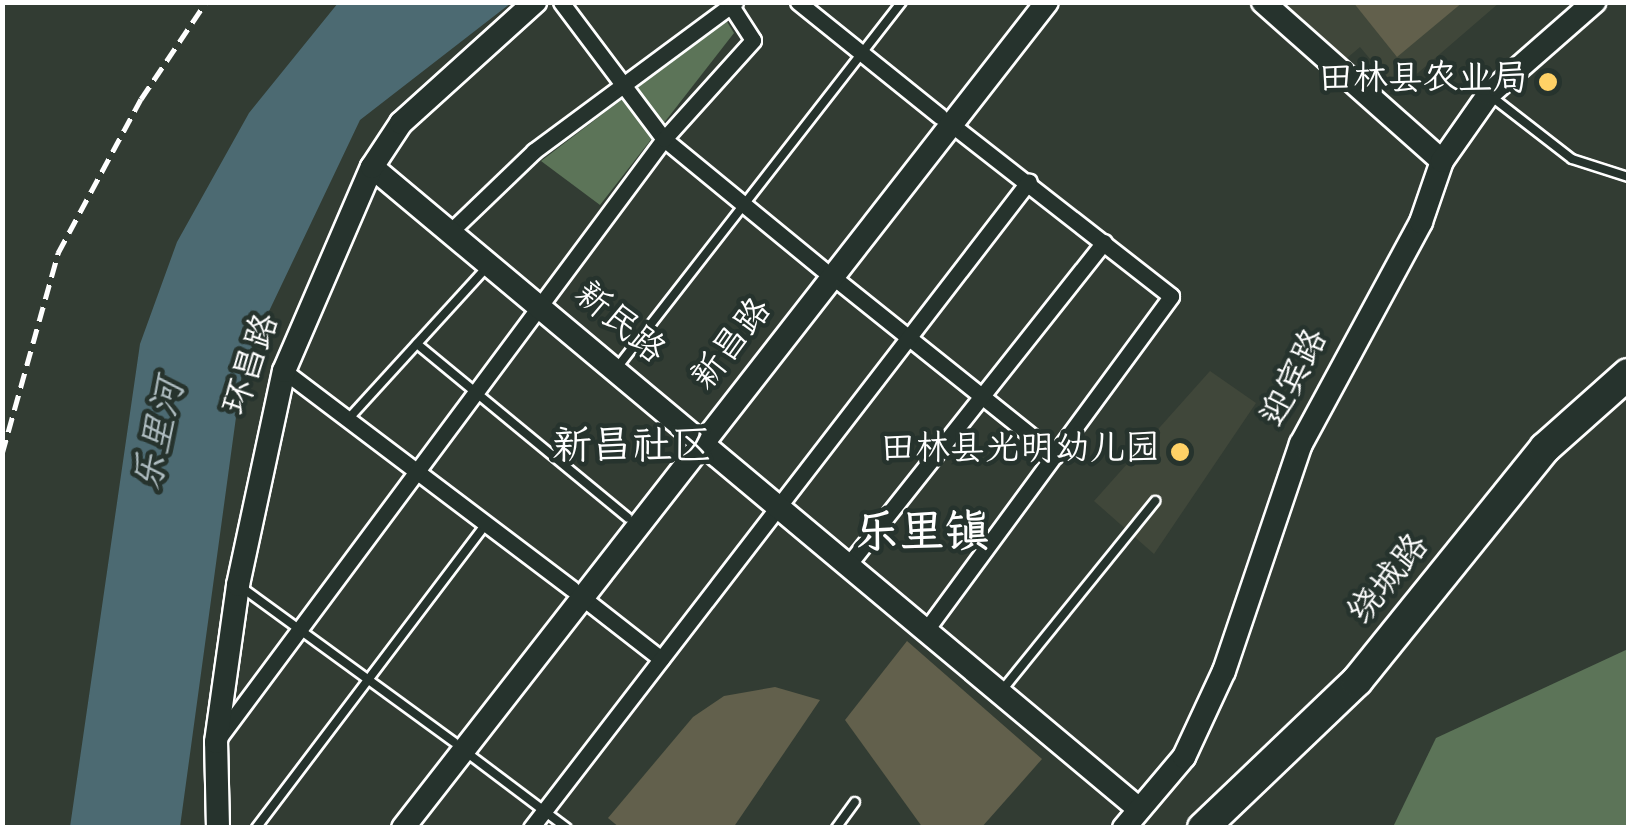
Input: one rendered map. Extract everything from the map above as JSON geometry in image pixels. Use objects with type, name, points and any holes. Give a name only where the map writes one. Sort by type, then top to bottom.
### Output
[{"type":"highway","name":"绕城路","points":[[1208,826],[1357,680],[1544,448],[1628,374]]},
{"type":"street","name":"环昌路","points":[[218,828],[216,742],[238,585],[284,370],[372,167],[401,123],[534,2]]},
{"type":"street","points":[[560,2],[627,85],[664,139],[1055,456]]},
{"type":"street","points":[[798,2],[859,54],[1029,181],[1171,296],[926,630]]},
{"type":"street","name":"新昌路","points":[[946,120],[1029,2]]},
{"type":"street","name":"新昌路","points":[[388,828],[459,746],[946,120],[1047,2]]},
{"type":"street","points":[[1263,2],[1442,161]]},
{"type":"street","name":"迎宾路","points":[[1131,818],[1192,740],[1301,444],[1420,222],[1442,161],[1489,94],[1594,2]]},
{"type":"street","points":[[216,742],[543,308],[664,139],[754,40],[733,4],[534,151],[451,231]]},
{"type":"street","name":"新民路","points":[[372,167],[1000,693],[1131,818]]},
{"type":"street","points":[[531,828],[1029,181]]},
{"type":"street","points":[[848,564],[1104,242]]},
{"type":"street","points":[[284,370],[661,658]]},
{"type":"street","name":"新昌路","points":[[578,594],[628,518],[698,438]]},
{"type":"street","name":"新昌路","points":[[403,828],[459,746]]},
{"type":"lane","points":[[616,369],[902,2]]},
{"type":"lane","points":[[1489,94],[1572,158],[1628,176]]},
{"type":"lane","points":[[350,418],[490,264]]},
{"type":"lane","points":[[418,344],[628,518]]},
{"type":"lane","points":[[1000,693],[1156,500]]},
{"type":"lane","points":[[256,828],[487,523]]},
{"type":"lane","points":[[238,585],[302,628],[566,828]]},
{"type":"lane","points":[[836,828],[855,802]]},
{"type":"shaded area","points":[[1277,3],[1499,3],[1397,91],[1360,47],[1340,64]]},
{"type":"shaded area","name":"田林县光明幼儿园","points":[[1210,371],[1256,403],[1154,554],[1094,501]]},
{"type":"green space","points":[[726,20],[734,33],[600,205],[541,161]]},
{"type":"green space","points":[[1628,649],[1628,827],[1393,827],[1436,738]]},
{"type":"water","name":"乐里河","points":[[338,3],[511,3],[360,120],[243,366],[180,827],[70,827],[140,344],[177,242],[249,113]]},
{"type":"building","points":[[1353,2],[1463,2],[1397,57]]},
{"type":"building","points":[[907,641],[1042,759],[981,828],[923,828],[845,720]]},
{"type":"building","points":[[775,687],[820,700],[733,828],[620,828],[608,818],[693,717],[724,696]]},
{"type":"railway","points":[[2,454],[58,253],[141,99],[206,2]]},
{"type":"place","name":"田林县农业局","points":[[1548,82]]},
{"type":"place","name":"田林县光明幼儿园","points":[[1180,452]]},
{"type":"district","name":"新昌社区","points":[[632,451]]},
{"type":"district","name":"乐里镇","points":[[922,538]]}]
